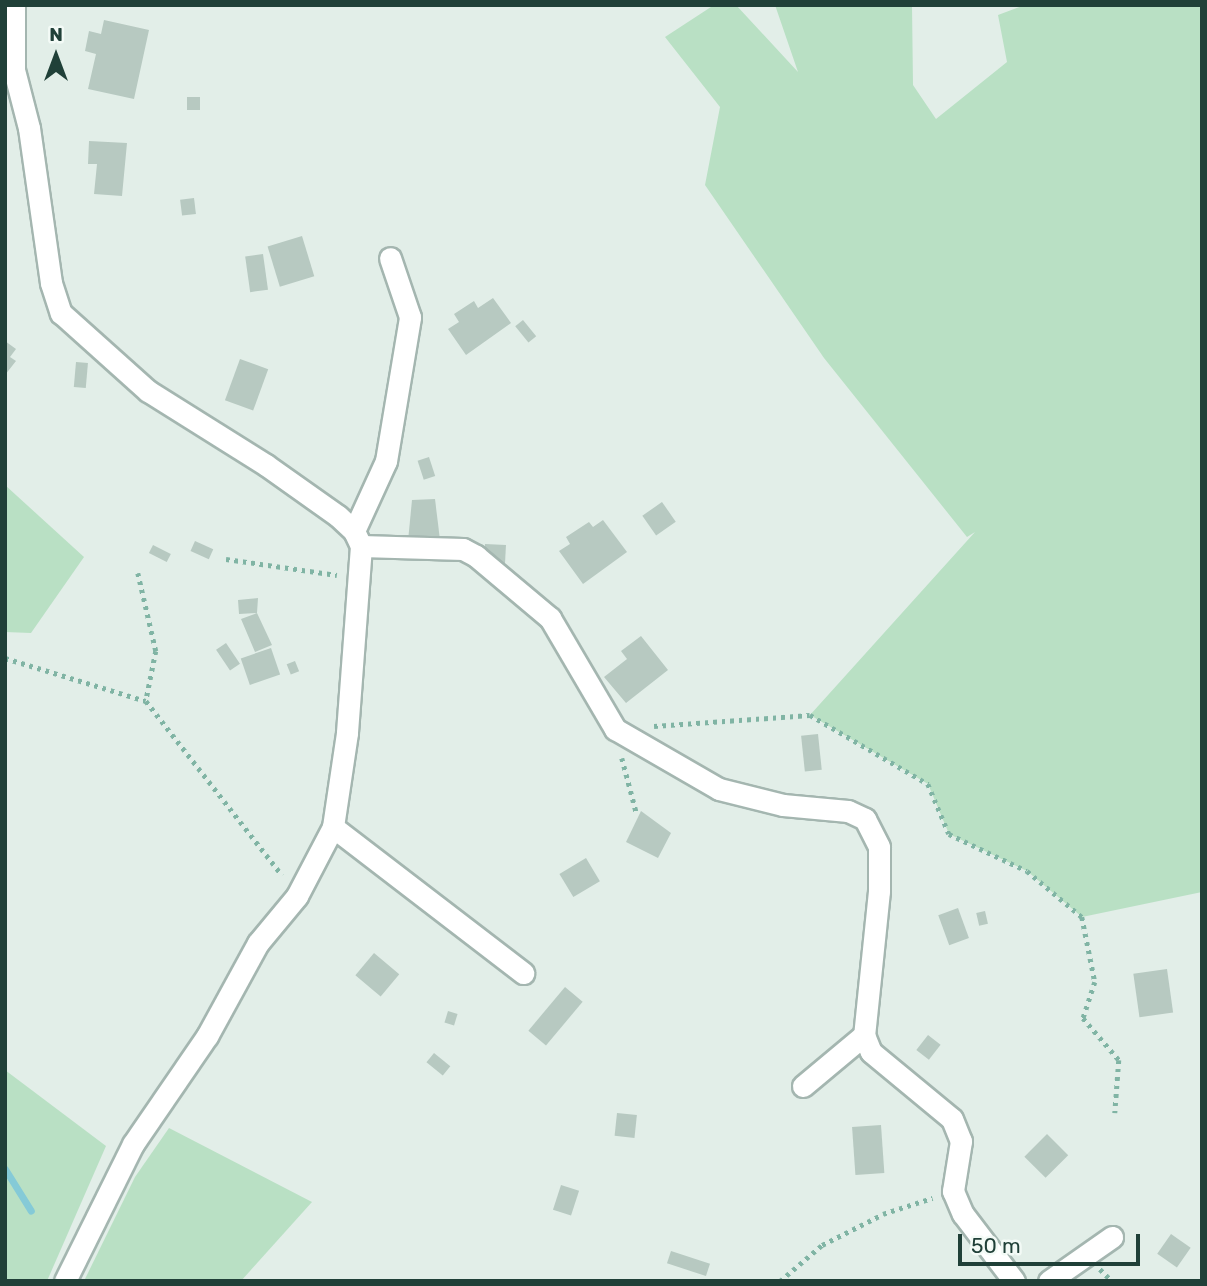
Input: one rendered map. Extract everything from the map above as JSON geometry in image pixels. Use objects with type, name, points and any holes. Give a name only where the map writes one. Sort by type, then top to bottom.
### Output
[{"type":"street","points":[[14,5],[14,70],[29,128],[51,283],[61,313],[148,391],[266,465],[357,538],[463,549],[477,556],[550,618],[615,729],[719,789],[783,805],[848,811],[865,819],[879,848],[879,891],[864,1035],[871,1052],[952,1119],[961,1141],[953,1191],[962,1214],[1014,1281]]},
{"type":"street","points":[[65,1281],[133,1144],[207,1036],[258,943],[297,896],[334,827],[347,733],[357,538],[386,461],[410,317],[390,258]]},
{"type":"street","points":[[334,827],[523,973]]},
{"type":"street","points":[[803,1086],[864,1035]]},
{"type":"street","points":[[1049,1281],[1112,1237]]},
{"type":"path","points":[[226,559],[355,577]]},
{"type":"path","points":[[138,573],[156,651],[146,701]]},
{"type":"path","points":[[5,658],[146,701],[297,896]]},
{"type":"path","points":[[780,1281],[822,1245],[883,1214],[953,1191]]},
{"type":"green space","points":[[714,5],[736,5],[798,72],[775,5],[912,5],[913,85],[936,119],[1007,62],[998,15],[1025,5],[1202,5],[1202,892],[1082,917],[1027,871],[949,834],[928,784],[810,715],[975,532],[967,537],[824,358],[705,185],[720,107],[665,37]]},
{"type":"green space","points":[[5,485],[84,557],[31,633],[5,632]]},
{"type":"green space","points":[[5,1070],[106,1146],[47,1281],[5,1281]]},
{"type":"green space","points":[[169,1128],[312,1202],[241,1281],[84,1281],[135,1177]]},
{"type":"building","points":[[104,20],[149,30],[134,99],[88,89],[96,54],[85,51],[89,31],[101,34]]},
{"type":"building","points":[[187,97],[200,97],[200,110],[187,110]]},
{"type":"building","points":[[89,141],[127,143],[122,196],[94,194],[97,164],[88,164]]},
{"type":"building","points":[[194,198],[196,214],[182,216],[180,200]]},
{"type":"building","points":[[302,236],[314,276],[280,287],[268,247]]},
{"type":"building","points":[[263,254],[268,290],[250,292],[245,257]]},
{"type":"building","points":[[493,298],[511,323],[466,355],[448,329],[459,322],[454,314],[474,301],[478,308]]},
{"type":"building","points":[[523,320],[536,336],[528,343],[515,326]]},
{"type":"building","points":[[5,341],[16,349],[10,357],[16,361],[5,375]]},
{"type":"building","points":[[240,359],[268,369],[253,411],[225,400]]},
{"type":"building","points":[[76,362],[88,363],[86,388],[74,387]]},
{"type":"building","points":[[429,457],[435,476],[424,480],[418,461]]},
{"type":"building","points":[[435,499],[440,540],[408,541],[412,500]]},
{"type":"building","points":[[662,502],[676,522],[656,535],[642,516]]},
{"type":"building","points":[[603,520],[627,552],[583,584],[559,551],[570,544],[566,537],[589,522],[593,527]]},
{"type":"building","points":[[195,541],[213,549],[209,559],[191,551]]},
{"type":"building","points":[[485,544],[506,545],[505,568],[484,567]]},
{"type":"building","points":[[153,545],[171,554],[167,562],[149,553]]},
{"type":"building","points":[[258,598],[257,613],[239,614],[238,600]]},
{"type":"building","points":[[257,613],[272,645],[255,652],[241,619]]},
{"type":"building","points":[[641,636],[668,670],[626,703],[604,677],[627,659],[621,651]]},
{"type":"building","points":[[226,643],[240,664],[230,670],[216,650]]},
{"type":"building","points":[[271,648],[280,674],[250,685],[241,658]]},
{"type":"building","points":[[295,661],[299,671],[291,675],[287,664]]},
{"type":"building","points":[[818,734],[822,770],[805,772],[801,736]]},
{"type":"building","points":[[641,811],[671,833],[658,858],[626,842]]},
{"type":"building","points":[[586,858],[600,881],[573,897],[559,874]]},
{"type":"building","points":[[958,908],[969,938],[949,945],[938,915]]},
{"type":"building","points":[[985,911],[988,924],[979,926],[976,913]]},
{"type":"building","points":[[374,953],[399,974],[381,996],[355,975]]},
{"type":"building","points":[[1167,969],[1173,1013],[1139,1017],[1133,974]]},
{"type":"building","points":[[565,987],[583,1002],[546,1045],[528,1031]]},
{"type":"building","points":[[448,1011],[458,1014],[454,1025],[444,1022]]},
{"type":"building","points":[[928,1035],[941,1045],[929,1060],[916,1050]]},
{"type":"building","points":[[434,1053],[450,1066],[443,1076],[426,1062]]},
{"type":"building","points":[[617,1113],[637,1115],[634,1138],[615,1136]]},
{"type":"building","points":[[881,1125],[884,1173],[855,1175],[852,1127]]},
{"type":"building","points":[[1047,1134],[1068,1155],[1046,1178],[1024,1157]]},
{"type":"building","points":[[561,1185],[579,1191],[571,1216],[553,1210]]},
{"type":"building","points":[[1171,1234],[1191,1248],[1177,1267],[1157,1254]]},
{"type":"building","points":[[671,1251],[710,1264],[706,1276],[667,1263]]},
{"type":"waterway","points":[[5,1169],[31,1211]]}]
